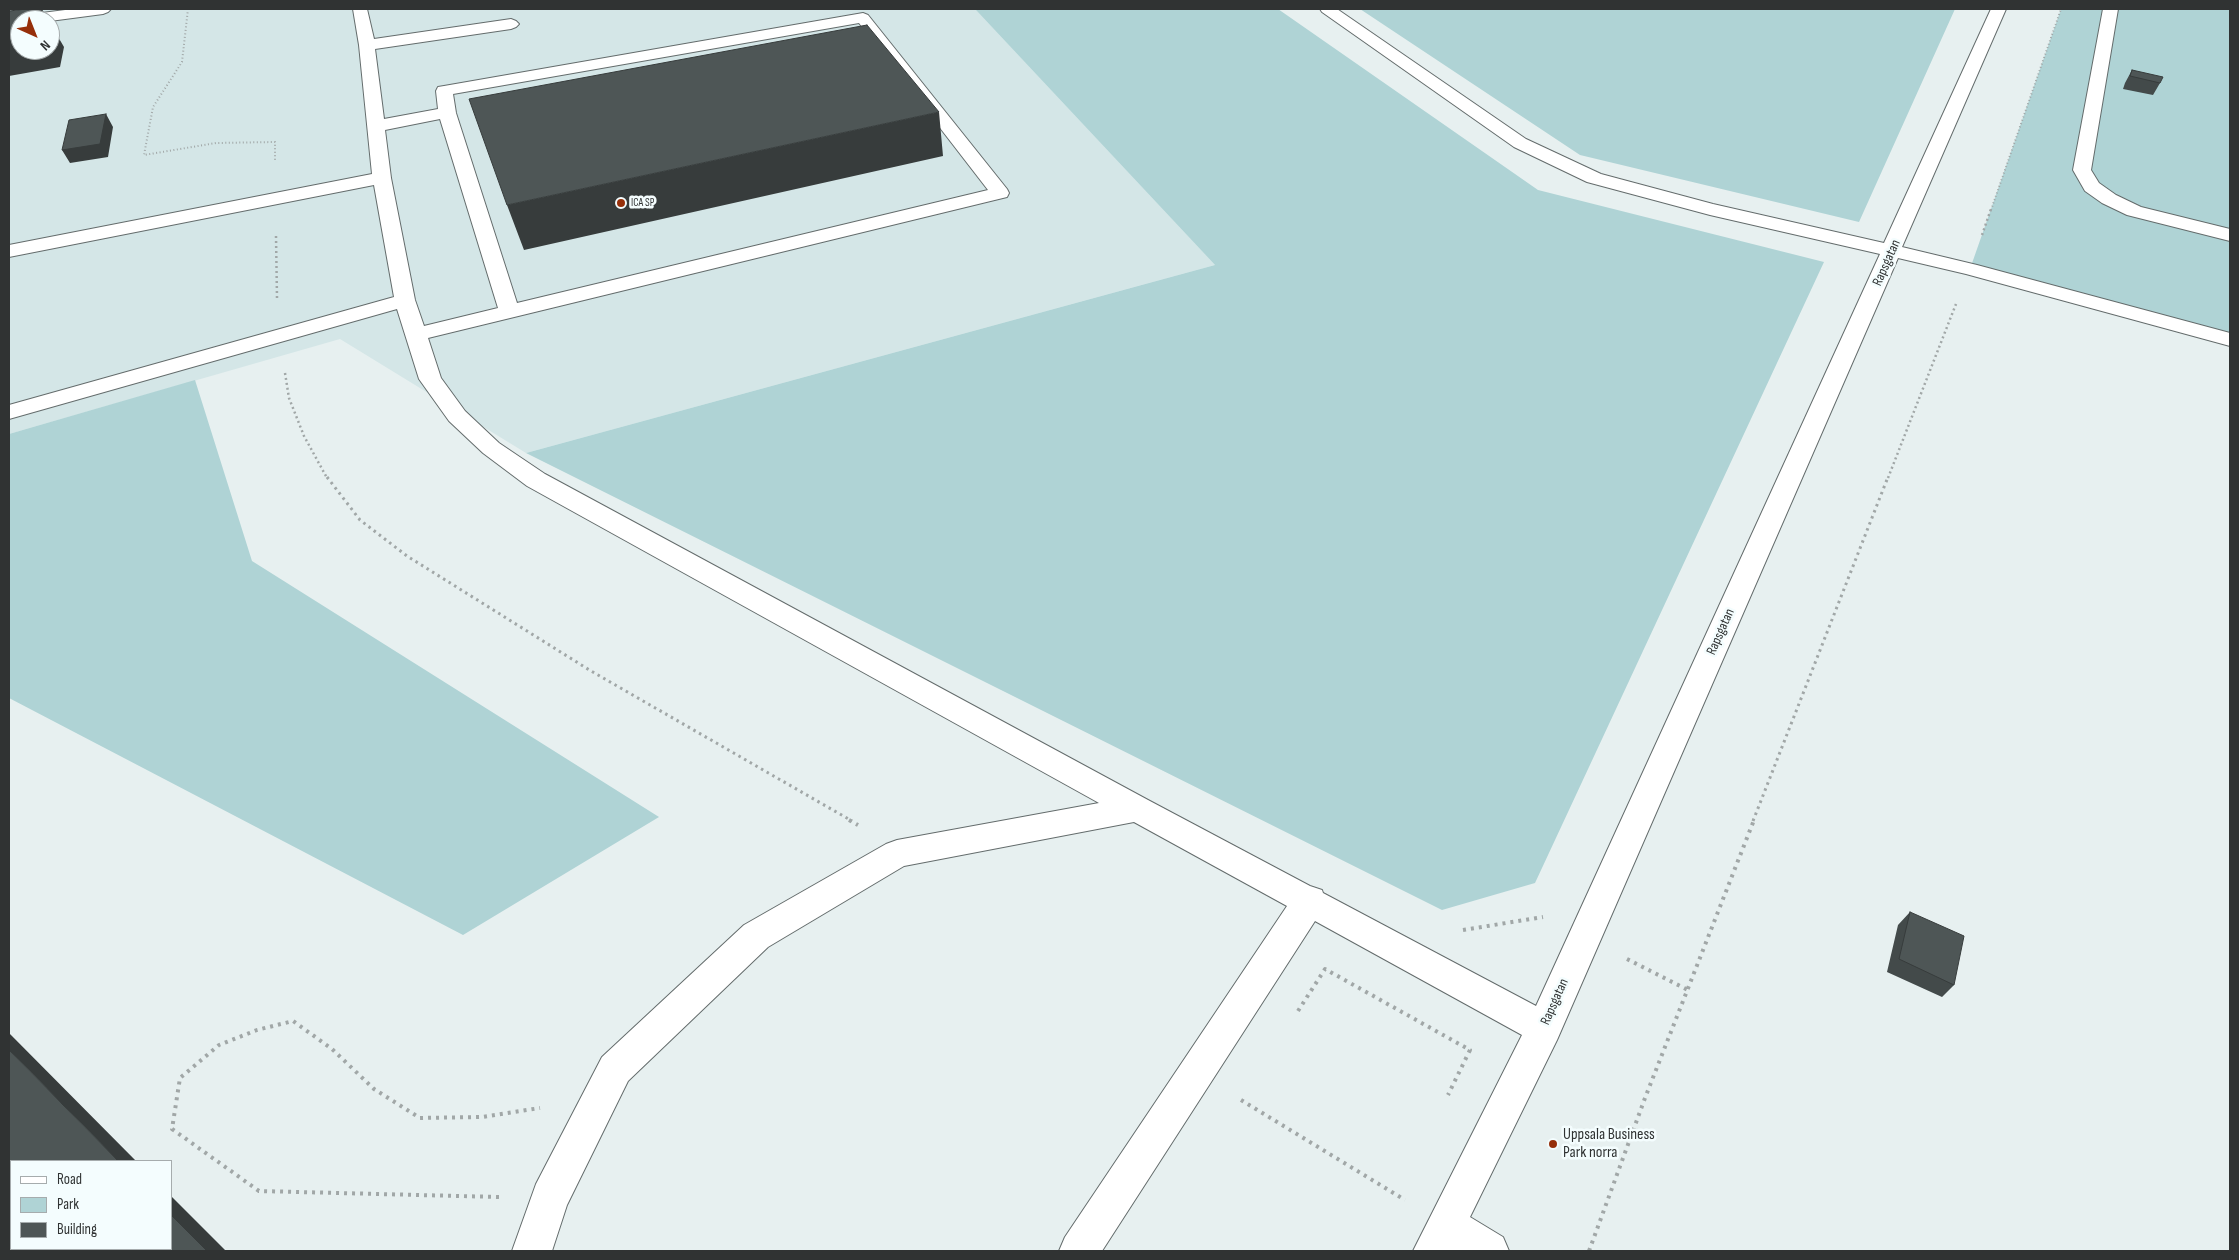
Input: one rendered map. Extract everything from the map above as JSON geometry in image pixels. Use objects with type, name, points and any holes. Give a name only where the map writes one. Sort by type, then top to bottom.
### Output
[{"type":"street","points":[[60,15],[103,9]]},
{"type":"street","points":[[360,9],[367,46],[382,178],[405,300],[430,379],[457,416],[491,448],[536,480],[1137,809],[1310,900],[1544,1028]]},
{"type":"street","points":[[1327,9],[1520,143],[1594,178],[1710,209],[1970,269],[2230,340]]},
{"type":"street","name":"Rapsgatan","points":[[1440,1238],[1544,1028],[1999,9]]},
{"type":"street","points":[[2110,9],[2082,170],[2092,187],[2109,199],[2134,211],[2230,235]]},
{"type":"street","points":[[416,334],[1000,193],[863,18],[444,91],[447,113],[509,311]]},
{"type":"street","points":[[367,46],[511,24]]},
{"type":"street","points":[[376,126],[447,113]]},
{"type":"street","points":[[9,251],[382,178]]},
{"type":"street","points":[[9,412],[405,300]]},
{"type":"street","points":[[532,1251],[550,1198],[615,1069],[756,936],[897,854],[1137,809]]},
{"type":"street","points":[[1079,1251],[1310,900]]},
{"type":"street","points":[[1440,1238],[1488,1251]]},
{"type":"path","points":[[188,9],[182,62],[153,107],[144,155],[216,143],[275,142],[276,280],[279,336],[289,398],[304,436],[329,481],[360,520],[407,556],[591,671],[906,852]]},
{"type":"path","points":[[1589,1251],[1688,990],[1970,269],[2061,9]]},
{"type":"path","points":[[1459,931],[1541,916],[1688,990]]},
{"type":"path","points":[[1298,1011],[1325,969],[1405,1013],[1470,1050],[1448,1095]]},
{"type":"path","points":[[550,1198],[259,1191],[172,1129],[180,1078],[219,1045],[257,1030],[293,1021],[332,1049],[374,1089],[420,1118],[482,1117],[543,1107],[598,1106]]},
{"type":"path","points":[[1241,1100],[1440,1238]]},
{"type":"shaded area","points":[[9,9],[975,9],[1215,265],[526,453],[340,339],[9,434]]},
{"type":"green space","points":[[975,9],[1278,9],[1538,190],[1824,262],[1535,883],[1442,910],[526,453],[1215,265]]},
{"type":"green space","points":[[1360,9],[1955,9],[1859,222],[1580,155]]},
{"type":"green space","points":[[2061,9],[2230,9],[2230,340],[1970,269]]},
{"type":"green space","points":[[195,380],[252,561],[659,817],[463,935],[9,698],[9,434]]},
{"type":"building","points":[[27,9],[40,9],[40,10],[18,10]]},
{"type":"building","points":[[9,11],[10,11],[9,31]]},
{"type":"building","points":[[867,25],[939,112],[507,205],[469,99]]},
{"type":"building","points":[[2132,70],[2163,77],[2160,83],[2130,76]]},
{"type":"building","points":[[106,114],[100,144],[62,150],[69,120]]},
{"type":"building","points":[[1910,912],[1964,936],[1954,985],[1899,959]]},
{"type":"building","points":[[9,1050],[117,1160],[10,1160],[10,1250],[172,1250],[172,1216],[207,1251],[9,1251]]},
{"type":"place","name":"ICA SP","points":[[621,203]]},
{"type":"place","name":"Uppsala Business Park norra","points":[[1553,1144]]}]
